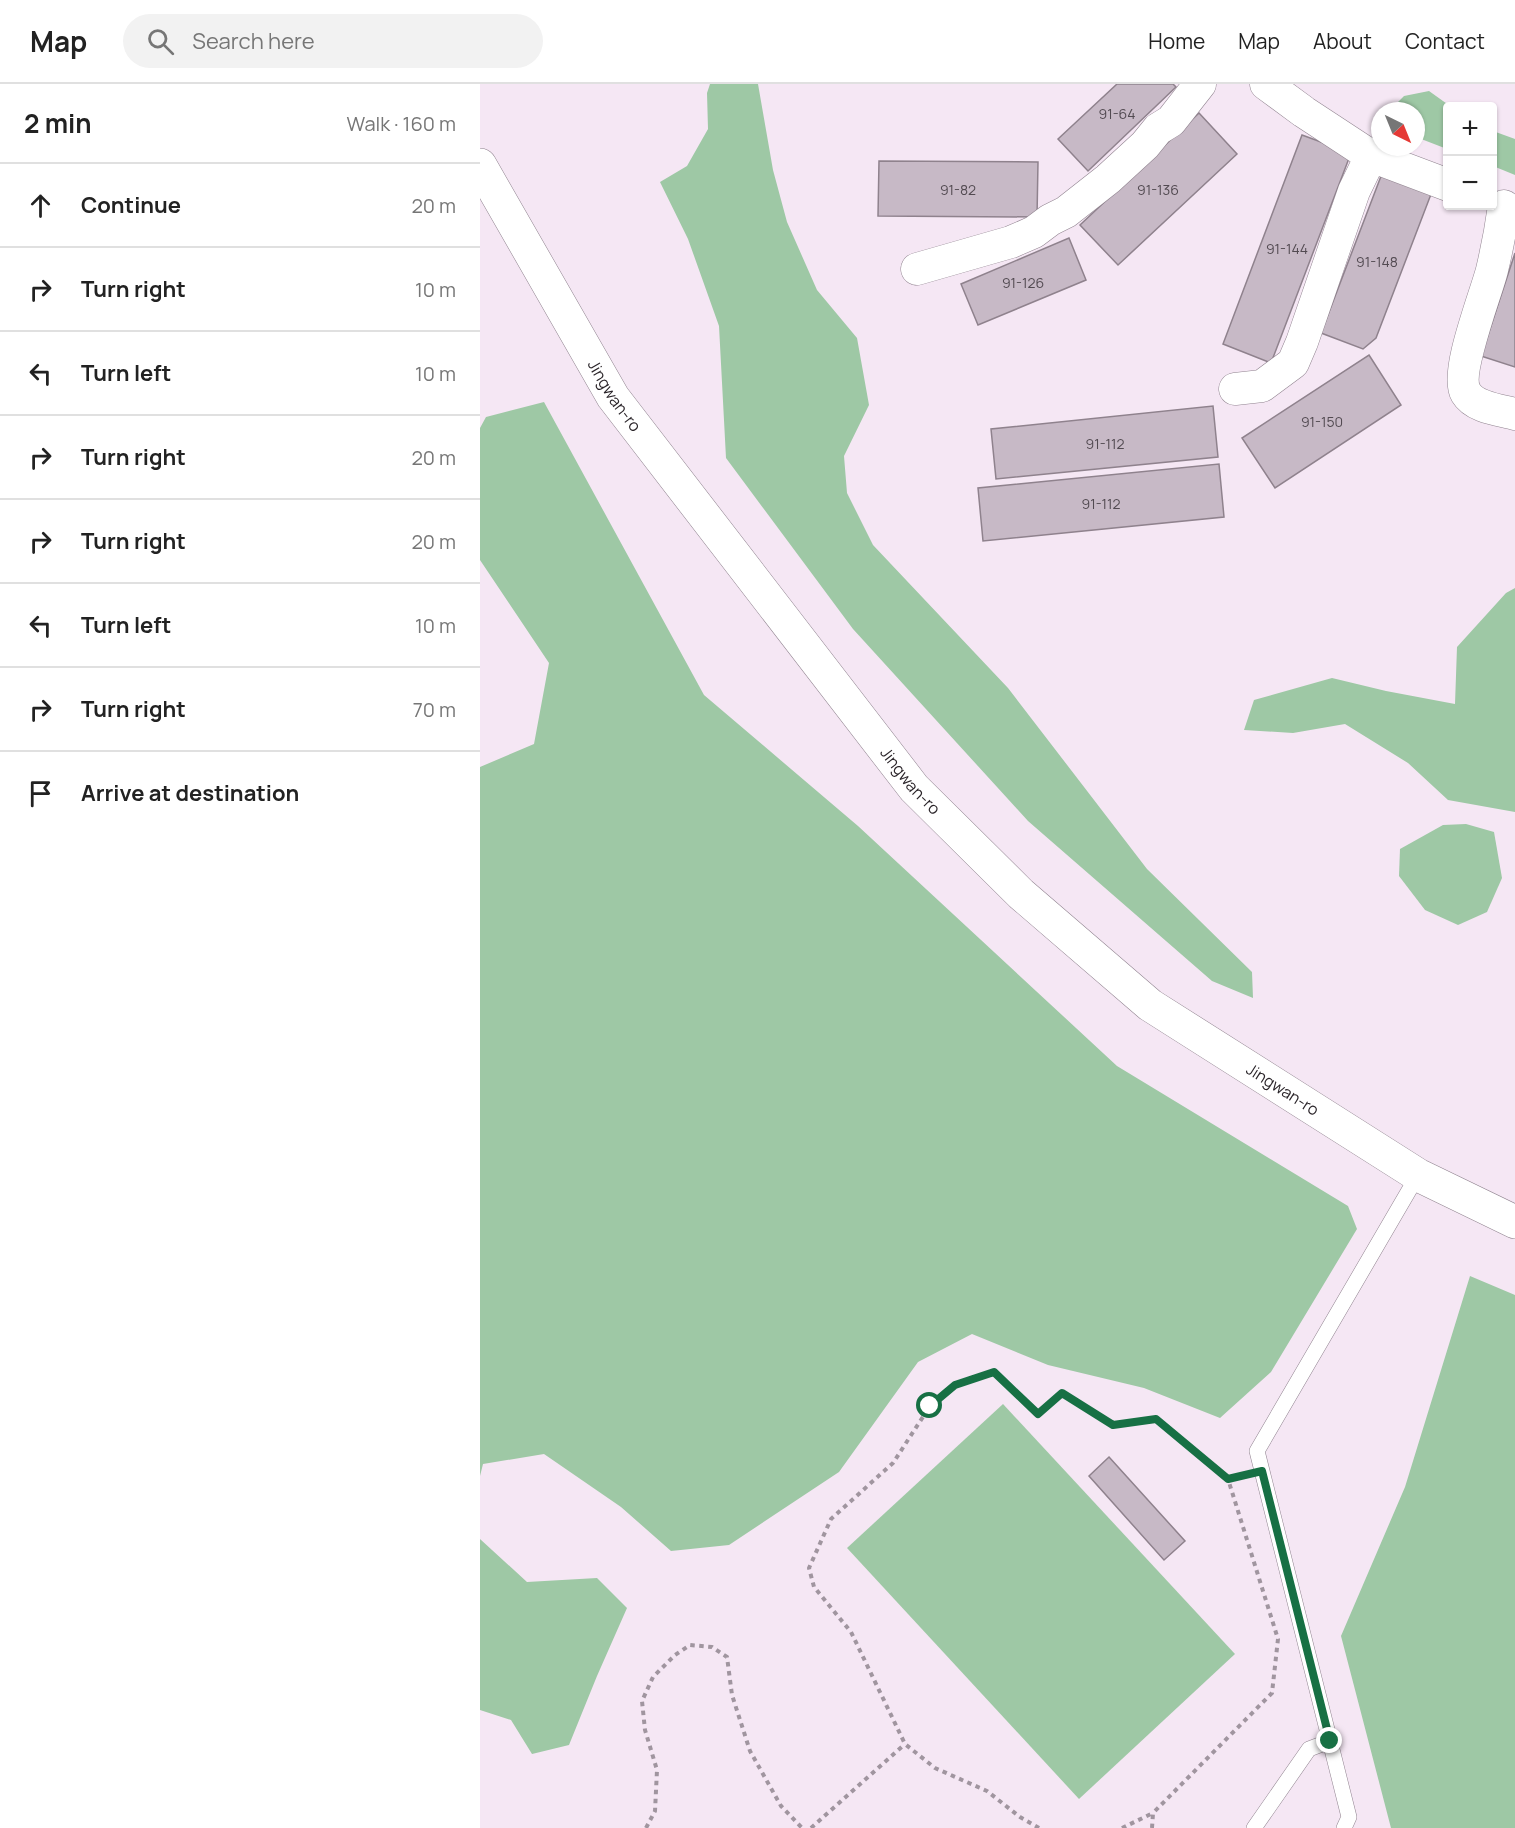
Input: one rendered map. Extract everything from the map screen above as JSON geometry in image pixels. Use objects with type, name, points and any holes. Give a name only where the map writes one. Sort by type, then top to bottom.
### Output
[{"type":"main road","name":"Jingwan-ro","points":[[480,165],[614,397],[914,789],[1021,894],[1150,1005],[1418,1175],[1515,1222]]},
{"type":"street","points":[[917,269],[1011,242],[1034,232],[1066,212],[1108,179],[1145,145],[1158,129],[1171,121],[1200,84]]},
{"type":"street","points":[[1266,84],[1371,156],[1443,183]]},
{"type":"street","points":[[1235,389],[1262,386],[1293,363],[1354,191],[1371,156]]},
{"type":"street","points":[[1504,207],[1492,270],[1467,352],[1462,377],[1466,395],[1482,405],[1515,414]]},
{"type":"lane","points":[[1344,1828],[1349,1817],[1257,1451],[1418,1175]]},
{"type":"lane","points":[[1254,1828],[1309,1749],[1330,1741]]},
{"type":"path","points":[[1039,1828],[1020,1817],[987,1791],[935,1768],[904,1744],[851,1632],[814,1587],[809,1568],[831,1519],[893,1463],[930,1406],[955,1385],[994,1372],[1038,1414],[1062,1393],[1113,1425],[1156,1419],[1228,1479],[1278,1639],[1272,1693],[1153,1813],[1122,1828]]},
{"type":"path","points":[[1228,1479],[1262,1471]]},
{"type":"path","points":[[646,1828],[655,1811],[657,1770],[645,1730],[642,1701],[653,1677],[675,1654],[690,1645],[712,1647],[727,1657],[732,1695],[750,1751],[781,1806],[802,1828]]},
{"type":"path","points":[[811,1828],[904,1744]]},
{"type":"path","points":[[1152,1828],[1153,1813]]},
{"type":"green space","points":[[710,84],[758,84],[773,170],[787,222],[817,290],[857,338],[869,405],[844,456],[847,493],[873,545],[1008,688],[1147,869],[1252,972],[1253,998],[1212,981],[1028,821],[853,629],[726,458],[719,326],[688,239],[660,182],[687,166],[708,129],[707,93]]},
{"type":"green space","points":[[1429,91],[1444,102],[1443,147],[1425,140],[1425,102],[1398,102],[1404,96]]},
{"type":"green space","points":[[1497,132],[1515,139],[1515,175],[1497,168]]},
{"type":"green space","points":[[544,402],[704,695],[858,826],[1117,1066],[1348,1206],[1357,1229],[1271,1372],[1220,1418],[1144,1388],[1048,1365],[972,1334],[918,1362],[839,1472],[729,1545],[671,1551],[621,1507],[544,1454],[483,1464],[480,1476],[480,767],[534,744],[549,663],[480,560],[480,428],[486,417]]},
{"type":"green space","points":[[1515,588],[1515,812],[1448,800],[1408,763],[1345,724],[1293,733],[1244,730],[1254,700],[1332,678],[1455,704],[1457,647],[1506,593]]},
{"type":"green space","points":[[1466,824],[1494,832],[1502,878],[1487,912],[1458,925],[1425,910],[1399,876],[1400,849],[1443,825]]},
{"type":"green space","points":[[1470,1276],[1515,1295],[1515,1828],[1391,1828],[1341,1636],[1405,1487]]},
{"type":"green space","points":[[1003,1404],[1235,1654],[1079,1799],[847,1548]]},
{"type":"green space","points":[[480,1539],[527,1582],[597,1578],[627,1608],[569,1745],[532,1754],[511,1720],[480,1710]]},
{"type":"building","points":[[1117,84],[1173,84],[1176,87],[1088,171],[1058,139]]},
{"type":"building","points":[[1199,113],[1237,154],[1118,265],[1080,225]]},
{"type":"building","points":[[1302,135],[1351,153],[1271,363],[1223,344]]},
{"type":"building","points":[[879,161],[1038,162],[1037,217],[878,216]]},
{"type":"building","points":[[1383,171],[1433,189],[1376,338],[1363,349],[1321,333]]},
{"type":"building","points":[[1069,238],[1086,280],[978,325],[961,284]]},
{"type":"building","points":[[1515,253],[1515,367],[1481,356]]},
{"type":"building","points":[[1369,355],[1401,405],[1275,488],[1242,438]]},
{"type":"building","points":[[1213,406],[1218,457],[996,479],[991,429]]},
{"type":"building","points":[[1219,464],[1224,517],[983,541],[978,488]]},
{"type":"building","points":[[1109,1457],[1185,1541],[1164,1560],[1089,1476]]},
{"type":"route","points":[[930,1406],[955,1385],[994,1372],[1038,1414],[1062,1393],[1113,1425],[1156,1419],[1228,1479],[1262,1471],[1330,1741]]}]
